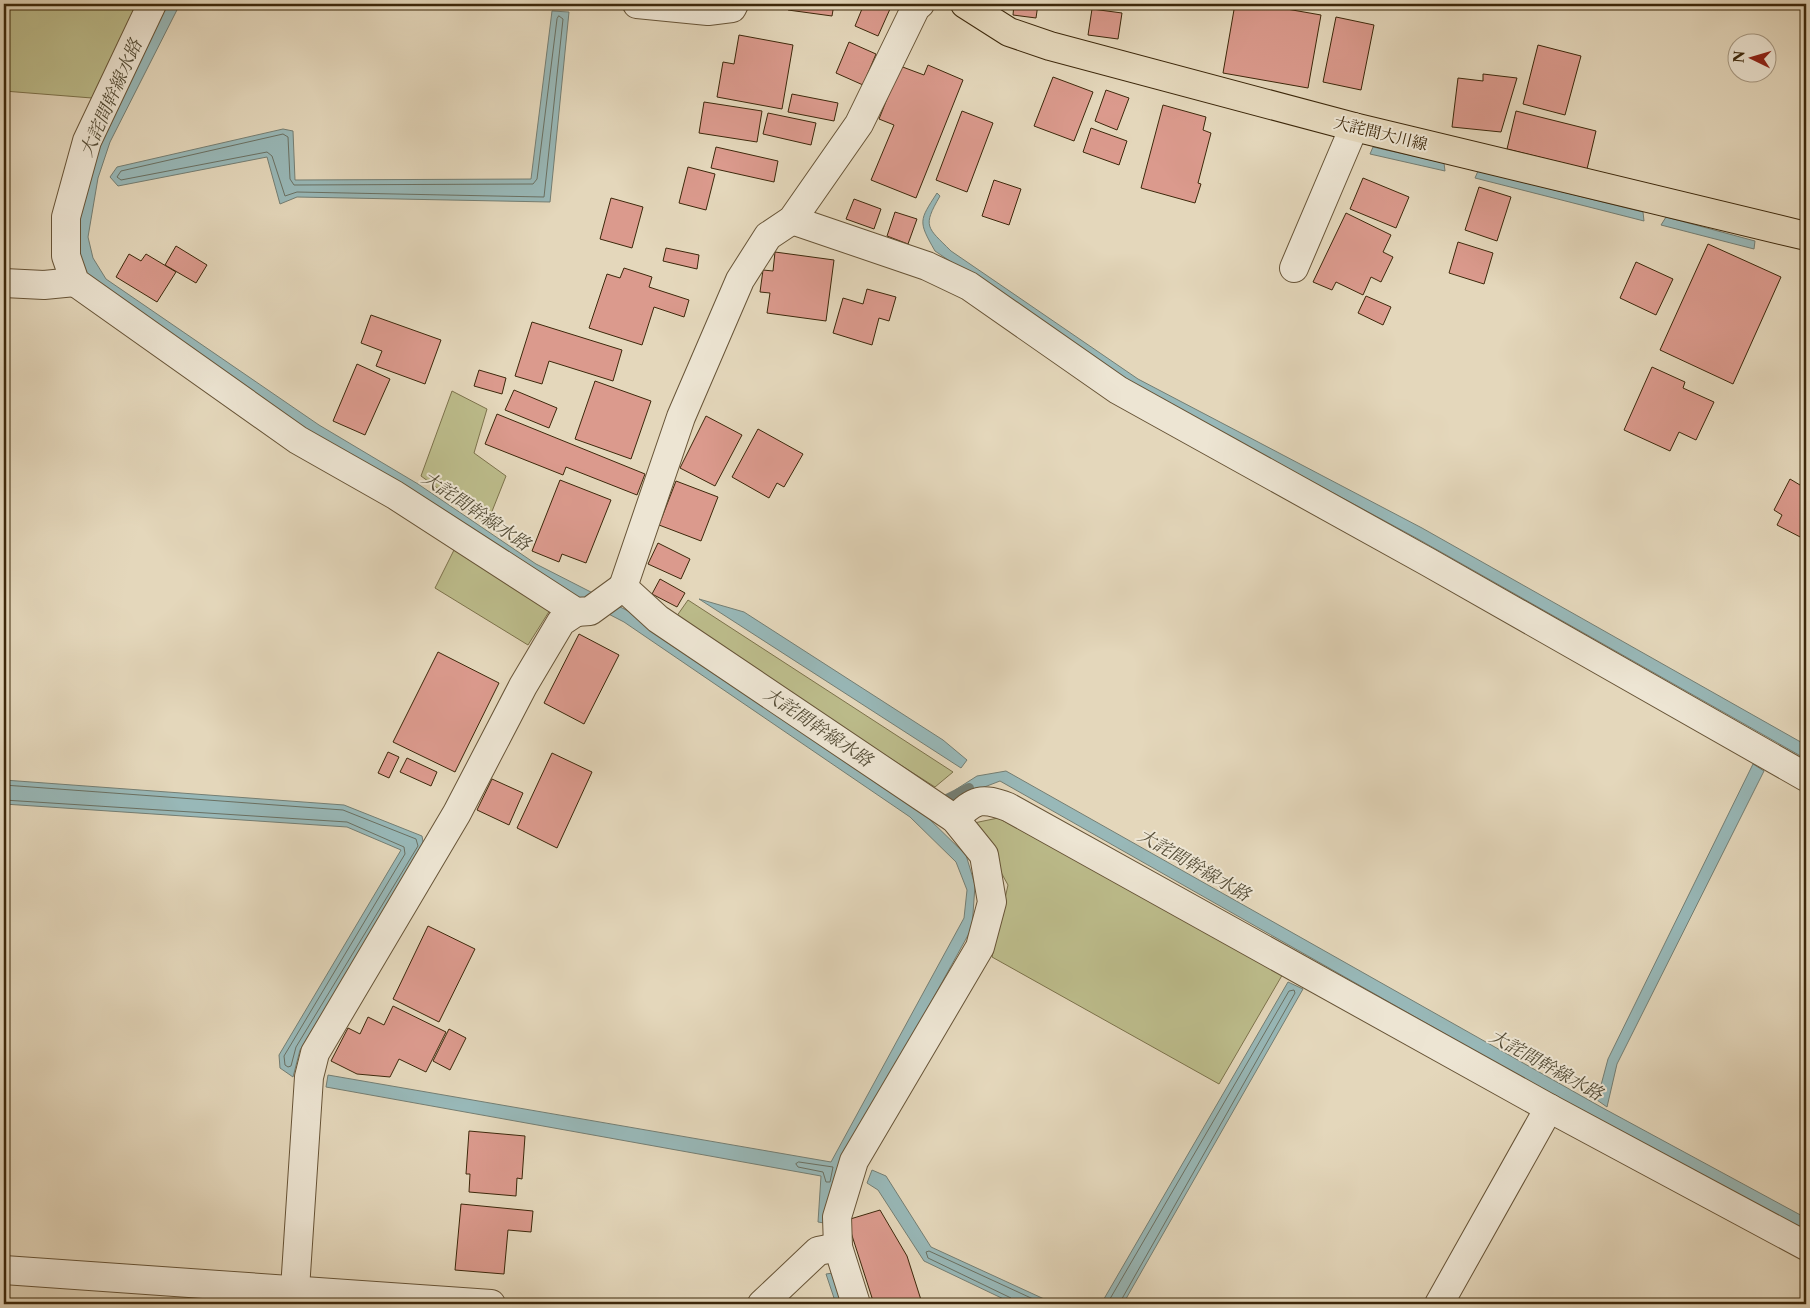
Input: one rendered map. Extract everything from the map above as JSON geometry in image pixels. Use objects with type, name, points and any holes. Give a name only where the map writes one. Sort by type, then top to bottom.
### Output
[{"type":"main road","name":"大詫間大川線","points":[[965,4],[1009,32],[1050,46],[1354,127],[1806,236]]},
{"type":"street","points":[[152,4],[87,141],[66,217],[66,256],[75,282],[298,440],[395,495],[583,611]]},
{"type":"street","points":[[637,4],[708,11],[732,8],[734,4]]},
{"type":"street","points":[[295,1289],[309,1077],[315,1053],[457,813],[561,622],[618,591],[681,417],[740,280],[768,236],[792,220],[858,124],[916,8],[920,4]]},
{"type":"street","points":[[1294,268],[1354,127]]},
{"type":"street","points":[[792,220],[928,266],[969,286],[1118,390],[1428,562],[1806,777]]},
{"type":"street","points":[[4,283],[44,286],[75,282]]},
{"type":"street","points":[[618,591],[955,819],[984,855],[992,902],[980,947],[854,1161],[836,1217],[838,1247],[856,1304]]},
{"type":"street","points":[[955,819],[970,804],[987,799],[1008,807],[1549,1108],[1806,1246]]},
{"type":"street","points":[[1439,1304],[1549,1108]]},
{"type":"street","points":[[762,1304],[818,1251],[838,1247]]},
{"type":"street","points":[[4,1270],[491,1304]]},
{"type":"green space","points":[[4,4],[139,4],[92,98],[4,91]]},
{"type":"green space","points":[[452,391],[487,409],[474,453],[506,476],[487,524],[421,476]]},
{"type":"green space","points":[[455,548],[550,610],[528,645],[435,588]]},
{"type":"green space","points":[[688,600],[953,772],[935,787],[674,620]]},
{"type":"green space","points":[[998,818],[1284,972],[1219,1084],[992,957],[1008,885],[974,823]]},
{"type":"water","points":[[167,4],[180,4],[110,142],[98,178],[88,237],[93,258],[106,279],[319,425],[418,484],[536,564],[630,612],[922,812],[966,855],[975,885],[972,928],[840,1167],[824,1223],[818,1222],[821,1176],[326,1087],[328,1075],[831,1162],[964,918],[967,890],[956,862],[910,817],[624,622],[533,575],[313,435],[84,272],[76,246],[79,207],[98,142]]},
{"type":"water","points":[[552,11],[569,12],[550,202],[297,197],[280,204],[267,157],[118,186],[110,177],[117,167],[283,129],[293,131],[295,180],[531,179]]},
{"type":"water","points":[[1373,147],[1444,163],[1445,171],[1370,154]]},
{"type":"water","points":[[1478,171],[1643,212],[1644,221],[1475,178]]},
{"type":"water","points":[[937,193],[940,196],[931,214],[930,226],[937,237],[951,251],[1138,379],[1422,528],[1806,745],[1806,759],[1418,539],[1129,382],[935,251],[923,227],[923,221]]},
{"type":"water","points":[[1666,217],[1755,241],[1754,249],[1661,225]]},
{"type":"water","points":[[699,599],[744,612],[943,740],[967,760],[961,768]]},
{"type":"water","points":[[1753,764],[1764,771],[1617,1064],[1607,1107],[1597,1100],[1608,1059]]},
{"type":"water","points":[[1006,771],[1601,1107],[1806,1218],[1806,1234],[1586,1114],[1000,781],[961,796],[955,790],[977,776]]},
{"type":"water","points":[[4,780],[344,805],[422,836],[424,847],[300,1050],[293,1077],[280,1068],[279,1055],[401,850],[347,827],[4,804]]},
{"type":"water","points":[[1288,982],[1303,989],[1123,1304],[1101,1304]]},
{"type":"water","points":[[872,1170],[886,1176],[931,1247],[1055,1304],[1014,1304],[924,1261],[878,1190],[867,1183]]},
{"type":"water","points":[[833,1273],[843,1304],[836,1304],[826,1274]]},
{"type":"building","points":[[789,4],[834,4],[832,16],[788,10]]},
{"type":"building","points":[[864,4],[876,4],[890,9],[878,36],[855,26]]},
{"type":"building","points":[[1014,4],[1038,4],[1036,18],[1013,15]]},
{"type":"building","points":[[1047,4],[1081,4],[1080,9]]},
{"type":"building","points":[[1235,4],[1258,4],[1321,15],[1308,88],[1223,73]]},
{"type":"building","points":[[1092,9],[1122,13],[1118,39],[1088,35]]},
{"type":"building","points":[[1336,17],[1374,25],[1361,90],[1323,82]]},
{"type":"building","points":[[739,35],[793,45],[782,109],[717,97],[723,62],[734,64]]},
{"type":"building","points":[[849,42],[876,54],[863,85],[836,73]]},
{"type":"building","points":[[1538,45],[1581,56],[1565,115],[1523,104]]},
{"type":"building","points":[[928,65],[963,80],[916,198],[871,180],[894,125],[879,119],[900,66],[924,75]]},
{"type":"building","points":[[1483,74],[1517,78],[1501,132],[1452,127],[1458,78],[1483,81]]},
{"type":"building","points":[[1053,77],[1093,92],[1074,141],[1034,126]]},
{"type":"building","points":[[1106,90],[1129,98],[1117,130],[1095,121]]},
{"type":"building","points":[[792,94],[838,103],[834,121],[788,112]]},
{"type":"building","points":[[1806,94],[1806,131],[1802,130]]},
{"type":"building","points":[[704,102],[762,111],[757,142],[699,133]]},
{"type":"building","points":[[1163,105],[1206,117],[1203,130],[1211,133],[1198,183],[1201,184],[1195,203],[1141,188]]},
{"type":"building","points":[[962,111],[993,123],[967,192],[936,180]]},
{"type":"building","points":[[1516,111],[1596,131],[1587,169],[1507,149]]},
{"type":"building","points":[[768,113],[816,123],[811,145],[763,134]]},
{"type":"building","points":[[1091,128],[1127,141],[1119,165],[1083,152]]},
{"type":"building","points":[[716,147],[778,161],[774,182],[711,168]]},
{"type":"building","points":[[688,167],[715,174],[706,210],[679,203]]},
{"type":"building","points":[[1363,178],[1409,197],[1396,228],[1350,209]]},
{"type":"building","points":[[994,180],[1021,189],[1009,225],[982,216]]},
{"type":"building","points":[[1479,187],[1511,197],[1497,241],[1465,230]]},
{"type":"building","points":[[611,198],[643,207],[632,248],[600,239]]},
{"type":"building","points":[[854,199],[881,209],[874,229],[846,219]]},
{"type":"building","points":[[895,212],[917,219],[908,244],[887,236]]},
{"type":"building","points":[[1346,213],[1391,235],[1383,252],[1393,257],[1381,282],[1371,277],[1363,295],[1336,282],[1332,290],[1313,282]]},
{"type":"building","points":[[1458,242],[1493,253],[1484,284],[1449,273]]},
{"type":"building","points":[[1708,244],[1781,277],[1733,384],[1660,350]]},
{"type":"building","points":[[176,246],[207,265],[196,283],[165,265]]},
{"type":"building","points":[[666,248],[699,255],[697,269],[663,261]]},
{"type":"building","points":[[775,252],[834,260],[826,321],[767,313],[770,293],[760,292],[763,270],[773,271]]},
{"type":"building","points":[[129,254],[141,261],[146,254],[176,272],[157,302],[116,277]]},
{"type":"building","points":[[1636,262],[1673,279],[1656,315],[1620,298]]},
{"type":"building","points":[[624,268],[652,277],[649,287],[689,300],[684,317],[654,307],[642,345],[589,328],[607,274],[620,278]]},
{"type":"building","points":[[867,289],[896,297],[889,321],[879,318],[872,345],[833,333],[843,298],[863,304]]},
{"type":"building","points":[[1366,296],[1391,307],[1383,325],[1358,313]]},
{"type":"building","points":[[371,315],[441,340],[425,384],[376,366],[382,351],[361,343]]},
{"type":"building","points":[[532,322],[622,350],[613,381],[549,361],[542,384],[515,376]]},
{"type":"building","points":[[357,364],[390,379],[365,435],[333,421]]},
{"type":"building","points":[[1652,367],[1685,382],[1683,388],[1714,402],[1696,440],[1679,432],[1670,451],[1624,430]]},
{"type":"building","points":[[479,370],[506,378],[502,394],[474,386]]},
{"type":"building","points":[[595,381],[651,401],[631,459],[575,439]]},
{"type":"building","points":[[514,390],[557,408],[549,428],[505,410]]},
{"type":"building","points":[[497,414],[645,474],[637,495],[566,467],[563,475],[485,444]]},
{"type":"building","points":[[706,416],[742,435],[715,486],[680,468]]},
{"type":"building","points":[[758,429],[803,454],[784,487],[777,483],[769,498],[732,477]]},
{"type":"building","points":[[1790,479],[1805,488],[1806,486],[1806,540],[1777,525],[1782,515],[1774,510]]},
{"type":"building","points":[[560,480],[611,500],[586,563],[562,554],[559,562],[532,551]]},
{"type":"building","points":[[676,481],[718,497],[701,541],[659,525]]},
{"type":"building","points":[[658,543],[690,559],[681,579],[648,564]]},
{"type":"building","points":[[660,579],[685,593],[677,607],[652,594]]},
{"type":"building","points":[[579,634],[619,655],[584,724],[544,703]]},
{"type":"building","points":[[438,652],[499,683],[455,772],[393,742]]},
{"type":"building","points":[[388,752],[399,757],[389,778],[378,773]]},
{"type":"building","points":[[552,753],[592,772],[557,848],[517,828]]},
{"type":"building","points":[[407,758],[437,772],[431,786],[400,772]]},
{"type":"building","points":[[492,779],[523,793],[509,825],[477,810]]},
{"type":"building","points":[[428,926],[475,949],[439,1022],[393,999]]},
{"type":"building","points":[[393,1006],[446,1032],[426,1072],[399,1059],[390,1077],[357,1074],[331,1061],[348,1028],[360,1034],[368,1017],[384,1025]]},
{"type":"building","points":[[449,1029],[466,1038],[450,1070],[433,1061]]},
{"type":"building","points":[[469,1131],[525,1136],[522,1179],[517,1178],[516,1196],[469,1192],[470,1174],[466,1174]]},
{"type":"building","points":[[461,1204],[533,1211],[531,1232],[508,1230],[504,1274],[455,1270]]},
{"type":"building","points":[[880,1210],[907,1256],[922,1303],[874,1304],[847,1220]]},
{"type":"building","points":[[801,1299],[816,1304],[799,1304]]},
{"type":"waterway","name":"大詫間幹線水路","points":[[937,804],[969,788]]}]
